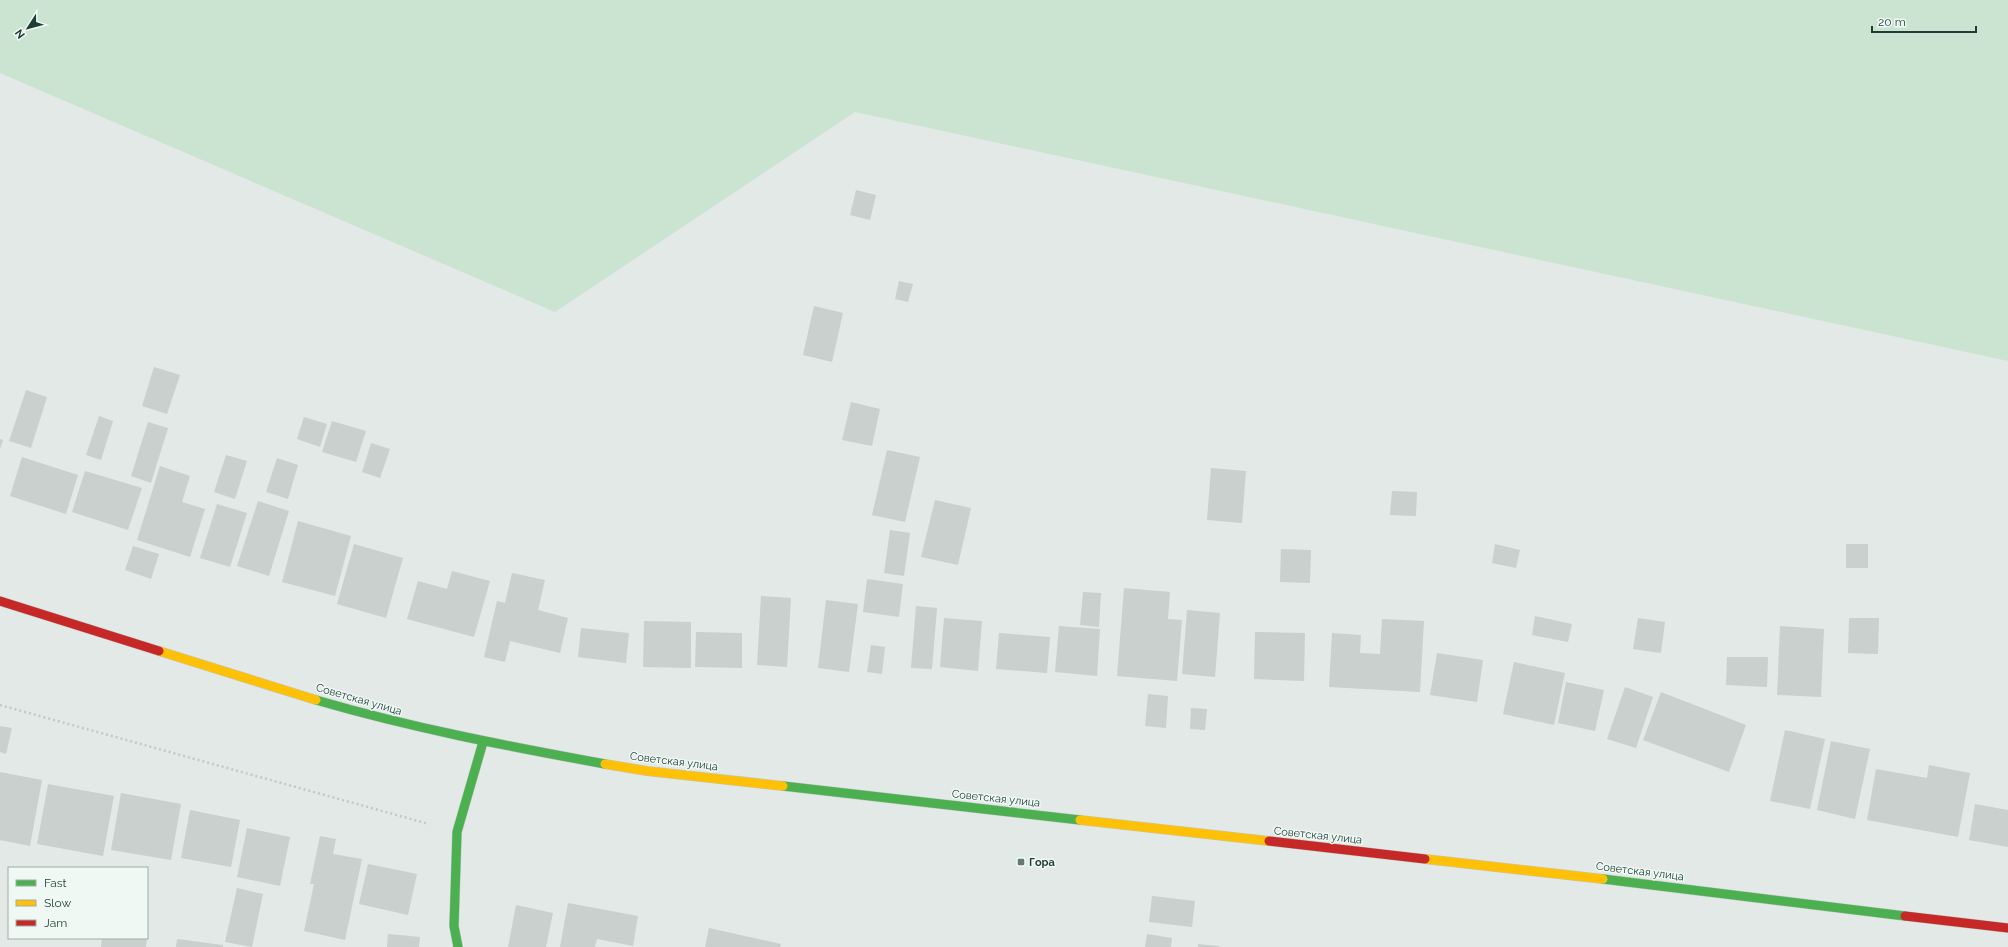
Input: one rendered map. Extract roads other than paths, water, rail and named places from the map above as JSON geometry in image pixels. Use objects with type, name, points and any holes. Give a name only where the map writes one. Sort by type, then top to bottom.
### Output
[{"type":"main road","name":"Советская улица","points":[[0,601],[255,682],[376,717],[483,742],[647,771],[1592,878],[2008,928]]},
{"type":"main road","points":[[458,947],[454,926],[457,832],[483,742]]},
{"type":"place","name":"Гора","points":[[1021,862]]}]
